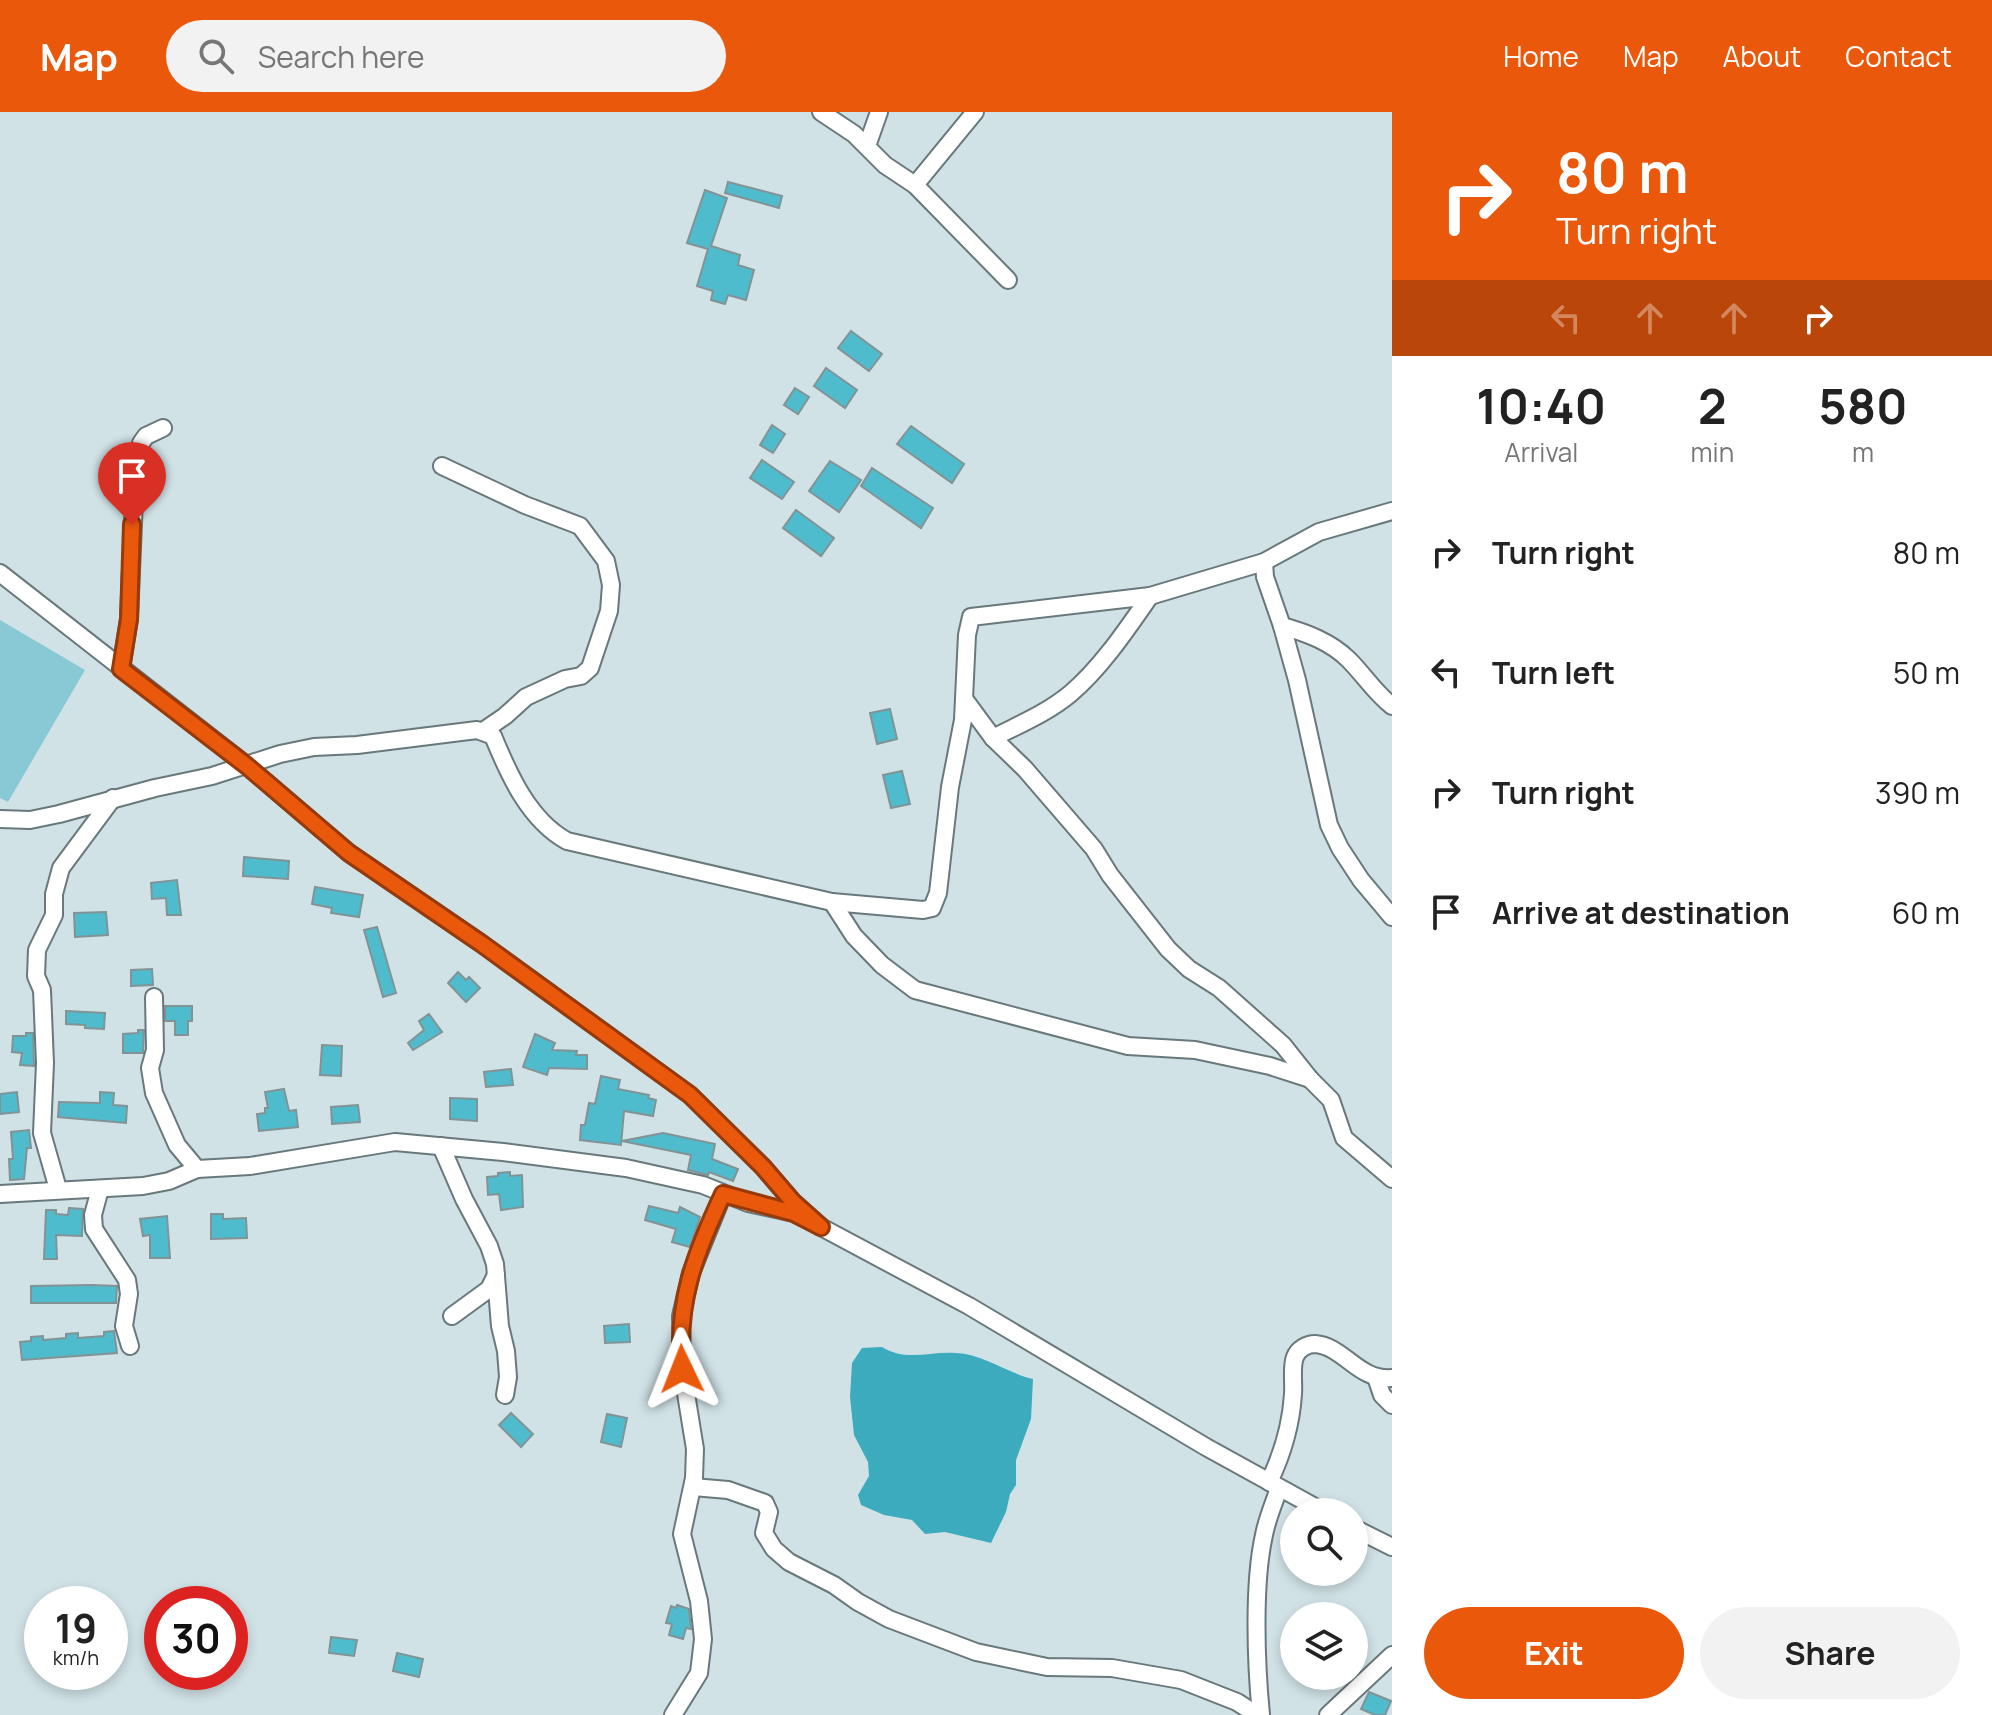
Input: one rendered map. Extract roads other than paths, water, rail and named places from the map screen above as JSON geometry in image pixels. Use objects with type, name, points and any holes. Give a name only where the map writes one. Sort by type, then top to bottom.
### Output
[{"type":"street","points":[[821,112],[867,146],[885,165],[915,185],[1008,280]]},
{"type":"street","points":[[867,146],[879,112]]},
{"type":"street","points":[[915,185],[975,112]]},
{"type":"street","points":[[121,669],[129,619],[134,500],[141,443],[146,436],[163,428]]},
{"type":"street","points":[[0,819],[30,820],[59,814],[314,747],[483,731],[526,697],[565,679],[581,676],[590,668],[605,625],[611,585],[606,561],[580,526],[525,505],[442,466]]},
{"type":"street","points":[[483,731],[493,736],[521,796],[553,833],[567,841],[832,902],[923,910],[932,908],[936,901],[950,787],[965,700],[967,635],[971,617],[1150,596],[1264,562],[1319,532],[1392,511]]},
{"type":"street","points":[[1264,562],[1265,577],[1282,626],[1329,825],[1361,880],[1392,917]]},
{"type":"street","points":[[0,573],[247,766],[349,853],[482,944],[690,1095],[821,1227]]},
{"type":"street","points":[[993,738],[1036,718],[1070,694],[1106,654],[1150,596]]},
{"type":"street","points":[[1282,626],[1333,647],[1348,658],[1392,706]]},
{"type":"street","points":[[965,700],[993,738],[1025,769],[1094,849],[1110,875],[1168,949],[1189,969],[1219,988],[1277,1040],[1331,1100],[1344,1138],[1392,1179]]},
{"type":"street","points":[[58,1189],[42,1133],[45,1044],[42,990],[36,976],[37,950],[54,915],[54,894],[61,868],[113,798]]},
{"type":"street","points":[[832,902],[854,936],[888,971],[915,990],[1128,1046],[1195,1050],[1270,1066],[1310,1079]]},
{"type":"street","points":[[154,997],[155,1050],[150,1068],[154,1093],[177,1145],[197,1169]]},
{"type":"street","points":[[0,1194],[125,1188],[169,1181],[197,1169],[250,1166],[395,1142],[626,1168],[703,1185],[723,1194],[794,1213],[821,1227],[1007,1328],[1298,1498]]},
{"type":"street","points":[[441,1146],[489,1246],[497,1274],[500,1326],[508,1377],[505,1395]]},
{"type":"street","points":[[100,1189],[92,1221],[127,1280],[129,1294],[124,1326],[130,1346]]},
{"type":"street","points":[[673,1715],[699,1673],[702,1654],[699,1601],[682,1534],[693,1487],[695,1449],[682,1369],[681,1316],[691,1273],[723,1194]]},
{"type":"street","points":[[452,1316],[489,1289],[497,1274]]},
{"type":"street","points":[[1259,1715],[1259,1574],[1274,1485],[1287,1439],[1294,1363],[1300,1349],[1317,1344],[1363,1373],[1384,1378],[1382,1395],[1392,1405]]},
{"type":"street","points":[[693,1487],[728,1490],[765,1503],[769,1512],[764,1533],[774,1549],[789,1562],[901,1624],[976,1652],[1036,1665],[1070,1669],[1112,1668],[1181,1680],[1237,1702],[1259,1715]]},
{"type":"street","points":[[1368,1535],[1392,1547]]},
{"type":"street","points":[[1328,1715],[1392,1655]]}]
